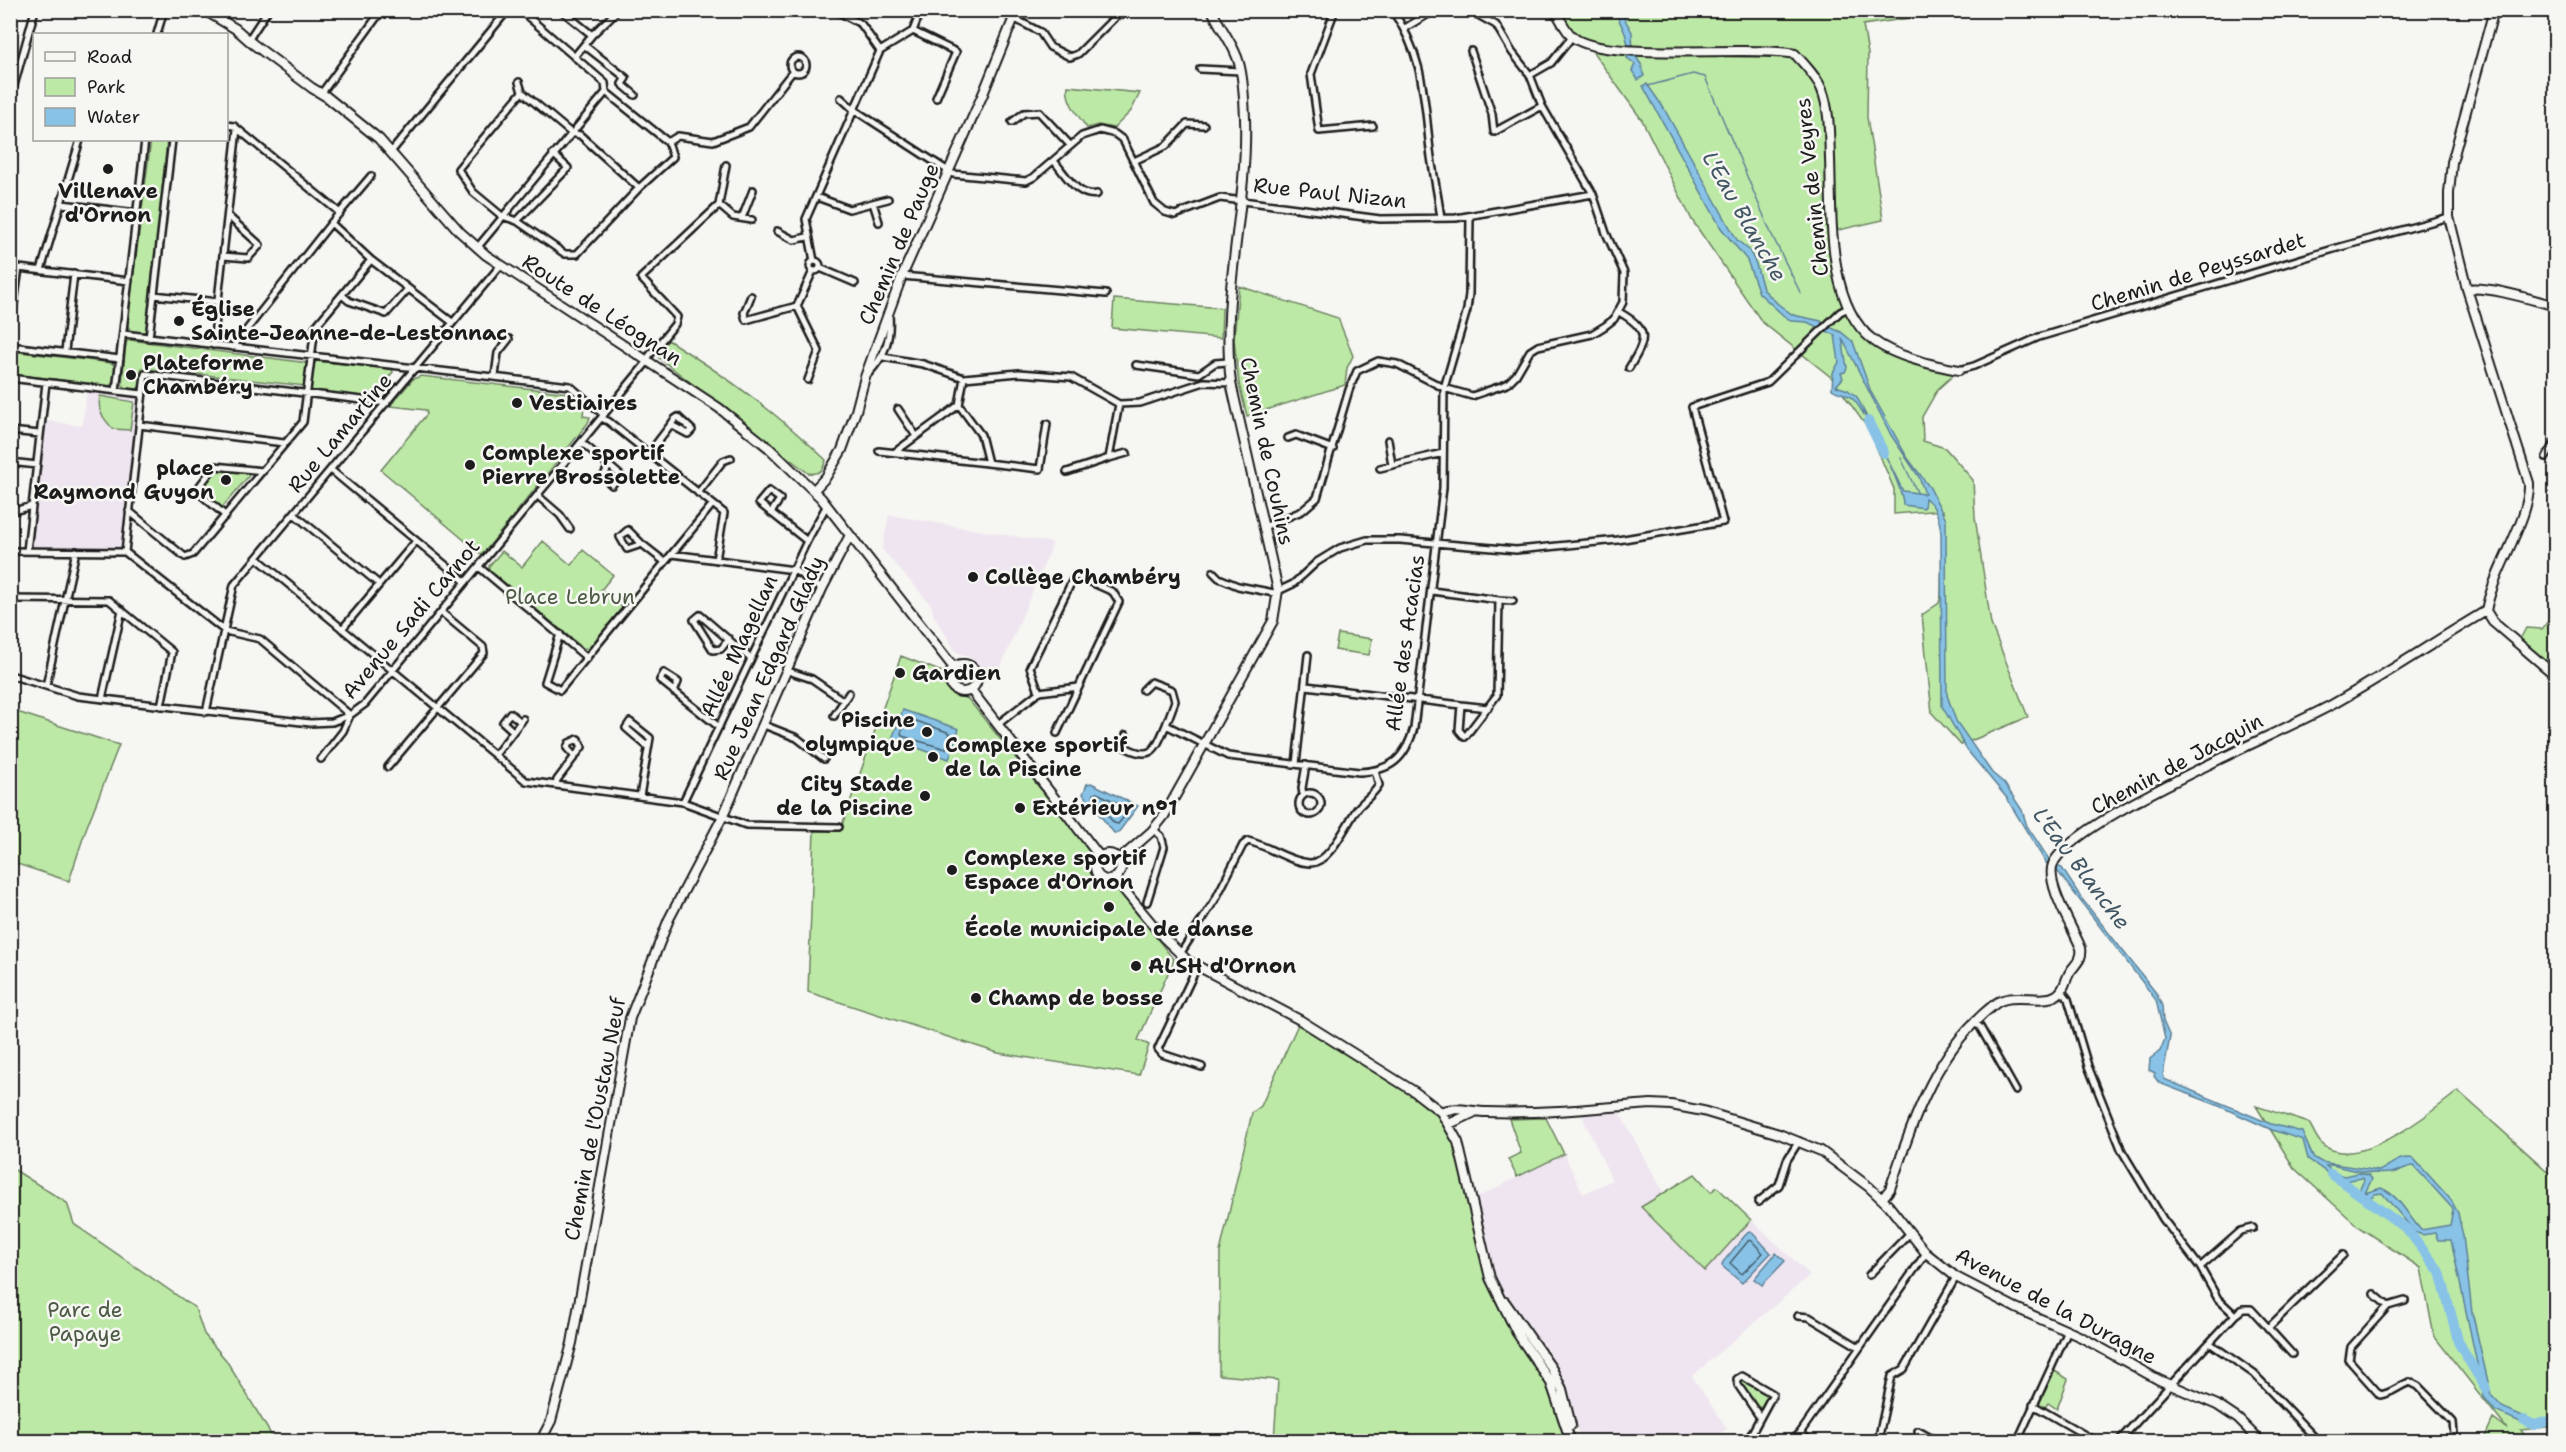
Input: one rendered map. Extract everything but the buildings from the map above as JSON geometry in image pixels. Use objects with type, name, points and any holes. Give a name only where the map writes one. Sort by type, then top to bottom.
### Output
[{"type":"street","points":[[10,100],[35,10]]},
{"type":"street","points":[[157,33],[164,10]]},
{"type":"street","name":"Route de Léognan","points":[[204,10],[236,29],[321,94],[391,152],[445,216],[477,248],[500,266],[648,361],[745,428],[814,490],[954,668]]},
{"type":"street","points":[[249,39],[268,10]]},
{"type":"street","points":[[321,94],[382,10]]},
{"type":"street","points":[[391,152],[508,10]]},
{"type":"street","points":[[520,10],[605,83],[606,92],[668,142],[673,157],[639,188],[577,254],[565,254],[517,221],[502,216],[473,192],[458,169],[522,92]]},
{"type":"street","points":[[561,10],[592,35]]},
{"type":"street","points":[[574,57],[592,35],[618,10]]},
{"type":"street","points":[[835,10],[861,24],[880,51]]},
{"type":"street","points":[[814,261],[807,237],[806,219],[880,51],[913,31],[921,10]]},
{"type":"street","points":[[998,10],[1040,32],[1051,48],[1072,57],[1078,54],[1115,17],[1130,10]]},
{"type":"street","name":"Chemin de Pauge","points":[[814,490],[837,462],[902,276],[949,172],[1017,10]]},
{"type":"street","name":"Chemin de Couhins","points":[[1119,860],[1164,816],[1273,621],[1278,590],[1228,362],[1230,291],[1246,149],[1241,71],[1234,49],[1212,10]]},
{"type":"street","points":[[1392,10],[1405,28],[1417,61],[1426,98],[1430,150],[1441,218]]},
{"type":"street","points":[[1405,28],[1435,10]]},
{"type":"street","points":[[1264,526],[1302,511],[1317,498],[1349,390],[1357,371],[1378,361],[1397,364],[1444,388],[1472,396],[1507,384],[1516,375],[1530,351],[1538,346],[1592,334],[1614,320],[1619,312],[1625,294],[1624,273],[1606,233],[1593,194],[1542,106],[1530,75],[1512,52],[1496,25],[1469,10]]},
{"type":"street","points":[[1530,75],[1551,63],[1572,37],[1555,10]]},
{"type":"street","points":[[2494,10],[2452,162],[2449,217],[2467,289],[2527,477],[2529,490],[2527,504],[2495,578],[2486,611],[2493,622],[2556,676]]},
{"type":"street","points":[[1334,11],[1311,74],[1319,131],[1373,126]]},
{"type":"street","points":[[913,31],[956,52],[936,98]]},
{"type":"street","name":"Chemin de Veyres","points":[[1572,37],[1588,44],[1631,49],[1774,50],[1795,54],[1822,89],[1828,123],[1833,232],[1838,278],[1848,308],[1874,341],[1903,355],[1959,370]]},
{"type":"street","points":[[584,45],[626,78],[622,84],[635,95]]},
{"type":"street","points":[[1471,51],[1492,114],[1494,132],[1542,106]]},
{"type":"street","points":[[1200,69],[1241,71]]},
{"type":"street","points":[[668,142],[678,136],[713,141],[749,127],[793,71]]},
{"type":"street","points":[[519,82],[522,92],[571,134],[580,135],[639,188]]},
{"type":"street","points":[[477,248],[606,92]]},
{"type":"street","points":[[841,98],[853,109],[949,172]]},
{"type":"street","points":[[1012,122],[1024,113],[1039,112],[1070,145]]},
{"type":"street","points":[[1134,161],[1166,146],[1183,126],[1204,125]]},
{"type":"street","points":[[228,126],[237,129],[340,213]]},
{"type":"street","points":[[213,345],[237,129]]},
{"type":"street","name":"Rue Paul Nizan","points":[[949,172],[959,177],[1023,182],[1034,177],[1088,132],[1106,130],[1123,140],[1154,203],[1165,212],[1181,214],[1218,198],[1380,219],[1441,218],[1470,216],[1593,194]]},
{"type":"street","points":[[41,270],[80,141]]},
{"type":"street","points":[[116,391],[146,141]]},
{"type":"street","points":[[149,338],[172,141]]},
{"type":"street","points":[[517,221],[568,168],[553,154]]},
{"type":"street","points":[[1054,161],[1081,192],[1089,196],[1097,194]]},
{"type":"street","points":[[726,165],[719,206],[733,217],[752,220]]},
{"type":"street","points":[[233,347],[371,176]]},
{"type":"street","points":[[742,218],[753,190]]},
{"type":"street","points":[[817,197],[849,209],[888,199]]},
{"type":"street","points":[[873,203],[879,222]]},
{"type":"street","points":[[62,204],[137,213]]},
{"type":"street","name":"Avenue Sadi Carnot","points":[[10,675],[78,696],[207,712],[310,723],[332,722],[350,715],[365,704],[479,567],[648,361],[650,355],[675,324],[677,316],[641,278],[719,206]]},
{"type":"street","points":[[223,256],[248,258],[260,245],[228,216]]},
{"type":"street","name":"Allée des Acacias","points":[[1375,771],[1397,760],[1404,752],[1414,728],[1443,488],[1444,388],[1467,310],[1470,216]]},
{"type":"street","name":"Chemin de Peyssardet","points":[[1959,370],[2039,337],[2449,217]]},
{"type":"street","points":[[331,223],[371,260],[452,322]]},
{"type":"street","points":[[777,231],[794,240],[807,237]]},
{"type":"street","points":[[129,511],[185,557],[194,554],[303,422],[315,327],[371,260]]},
{"type":"street","points":[[814,261],[818,261],[820,268]]},
{"type":"street","points":[[813,271],[810,266],[814,261]]},
{"type":"street","name":"Rue Lamartine","points":[[207,712],[234,585],[500,266]]},
{"type":"street","points":[[10,267],[129,281]]},
{"type":"street","points":[[10,333],[19,268]]},
{"type":"street","points":[[797,306],[813,271],[820,268],[855,283]]},
{"type":"street","points":[[65,351],[74,274]]},
{"type":"street","points":[[902,276],[1106,294]]},
{"type":"street","points":[[2467,289],[2529,298],[2556,306]]},
{"type":"street","points":[[342,295],[350,301],[386,314],[410,290]]},
{"type":"street","points":[[154,295],[218,302]]},
{"type":"street","points":[[751,296],[744,313],[746,320],[797,306]]},
{"type":"street","points":[[797,306],[819,351],[808,381]]},
{"type":"street","points":[[1213,572],[1219,578],[1238,585],[1274,593],[1293,584],[1317,562],[1340,548],[1367,540],[1436,542],[1516,550],[1618,540],[1723,522],[1692,407],[1768,382],[1840,312],[1848,308]]},
{"type":"street","points":[[865,378],[883,357],[891,333],[889,312]]},
{"type":"street","points":[[1619,312],[1634,321],[1643,332],[1643,345],[1629,368]]},
{"type":"street","points":[[123,334],[570,386],[602,417],[724,513],[716,560]]},
{"type":"street","points":[[495,376],[498,353],[509,339]]},
{"type":"street","points":[[10,346],[120,359]]},
{"type":"street","points":[[883,357],[923,364],[964,378],[1019,373],[1071,377],[1119,404],[1140,403],[1204,382],[1231,383]]},
{"type":"street","points":[[1136,365],[1199,374],[1215,363],[1228,362]]},
{"type":"street","points":[[125,552],[145,374],[387,403]]},
{"type":"street","points":[[10,378],[142,394]]},
{"type":"street","points":[[964,378],[960,405],[981,435],[988,463]]},
{"type":"street","points":[[27,551],[46,383]]},
{"type":"street","points":[[1109,458],[1119,404]]},
{"type":"street","points":[[895,453],[960,405]]},
{"type":"street","points":[[898,409],[916,436]]},
{"type":"street","points":[[879,451],[1040,469],[1047,424]]},
{"type":"street","points":[[139,425],[284,443]]},
{"type":"street","points":[[649,453],[671,425]]},
{"type":"street","points":[[10,430],[40,434]]},
{"type":"street","points":[[1288,438],[1296,435],[1333,449]]},
{"type":"street","points":[[1388,440],[1392,465]]},
{"type":"street","points":[[2546,457],[2556,440]]},
{"type":"street","points":[[580,444],[609,466]]},
{"type":"street","points":[[1066,472],[1127,453]]},
{"type":"street","points":[[1380,468],[1443,453]]},
{"type":"street","points":[[698,493],[723,460],[731,459]]},
{"type":"street","points":[[10,462],[37,465]]},
{"type":"street","points":[[226,516],[198,492],[198,488],[215,466],[263,471]]},
{"type":"street","points":[[331,470],[466,582]]},
{"type":"street","points":[[538,496],[560,515],[570,529]]},
{"type":"street","points":[[560,634],[545,682],[560,690],[712,505]]},
{"type":"street","points":[[10,512],[32,506]]},
{"type":"street","name":"Allée Magellan","points":[[683,802],[807,541],[827,506]]},
{"type":"street","points":[[771,513],[807,541]]},
{"type":"street","points":[[294,514],[379,584]]},
{"type":"street","name":"Rue Jean Edgard Glady","points":[[723,816],[822,589],[850,535]]},
{"type":"street","points":[[342,629],[417,541]]},
{"type":"street","points":[[642,544],[665,562]]},
{"type":"street","points":[[10,551],[125,552],[225,631],[260,639],[350,715],[343,731],[321,759]]},
{"type":"street","points":[[46,686],[76,552]]},
{"type":"street","points":[[672,554],[794,570],[822,589]]},
{"type":"street","points":[[258,559],[526,781],[683,802],[746,825],[839,827]]},
{"type":"street","points":[[479,567],[587,658]]},
{"type":"street","points":[[1039,692],[1030,667],[1075,575],[1113,592],[1119,602],[1057,733]]},
{"type":"street","points":[[1432,591],[1513,601]]},
{"type":"street","points":[[10,599],[109,600],[172,652],[161,706]]},
{"type":"street","points":[[1461,705],[1459,730],[1465,737],[1497,695],[1499,600]]},
{"type":"street","points":[[102,699],[122,610]]},
{"type":"street","name":"Chemin de Jacquin","points":[[2062,991],[2069,973],[2080,959],[2082,952],[2052,882],[2053,866],[2072,843],[2119,811],[2334,704],[2486,611]]},
{"type":"street","points":[[388,767],[482,656],[484,650],[441,612]]},
{"type":"street","points":[[729,639],[721,649],[713,650],[694,620],[700,615],[729,639],[751,659]]},
{"type":"street","points":[[1296,764],[1308,656]]},
{"type":"street","points":[[962,664],[974,670],[977,678],[971,690],[963,692],[951,686],[949,678],[954,668],[962,664]]},
{"type":"street","points":[[788,671],[812,679],[844,701]]},
{"type":"street","points":[[1126,735],[1125,747],[1142,755],[1154,750],[1166,725],[1175,701],[1172,690],[1151,682],[1143,690]]},
{"type":"street","points":[[1306,686],[1488,708]]},
{"type":"street","points":[[997,725],[1039,692],[1079,687]]},
{"type":"street","points":[[971,690],[1100,857]]},
{"type":"street","points":[[674,692],[719,727]]},
{"type":"street","points":[[834,716],[849,693]]},
{"type":"street","points":[[495,755],[522,721],[510,713],[503,722],[513,731]]},
{"type":"street","points":[[640,796],[650,738],[630,722],[626,728],[648,747]]},
{"type":"street","points":[[764,725],[797,738],[824,759]]},
{"type":"street","points":[[1166,725],[1228,756],[1375,771],[1379,785],[1358,808],[1332,848],[1320,860],[1313,863],[1298,861],[1248,841],[1243,845],[1215,900],[1180,954]]},
{"type":"street","points":[[556,785],[557,780],[575,757]]},
{"type":"street","points":[[1303,795],[1310,793],[1320,799],[1320,806],[1316,813],[1310,815],[1301,810],[1299,804],[1303,795],[1306,765]]},
{"type":"street","name":"Chemin de l'Oustau Neuf","points":[[540,1442],[558,1402],[572,1343],[630,1018],[669,919],[723,816]]},
{"type":"street","points":[[1148,902],[1164,847],[1161,836],[1153,829]]},
{"type":"street","points":[[1110,854],[1119,860],[1121,868],[1114,878],[1106,879],[1096,872],[1096,864],[1100,857],[1110,854]]},
{"type":"street","points":[[1114,878],[1163,937],[1197,967],[1300,1020],[1415,1092],[1441,1112],[1458,1142],[1490,1278],[1509,1319],[1551,1383],[1573,1442]]},
{"type":"street","points":[[1197,967],[1158,1049],[1162,1054],[1202,1067]]},
{"type":"street","points":[[1882,1199],[1890,1189],[1917,1116],[1944,1058],[1955,1042],[2001,1000],[2022,997],[2047,999],[2062,991],[2068,999],[2088,1066],[2122,1151],[2163,1219],[2200,1267],[2218,1299],[2235,1315]]},
{"type":"street","points":[[1974,1023],[1980,1027],[2016,1090]]},
{"type":"street","name":"Avenue de la Duragne","points":[[1441,1112],[1460,1109],[1474,1112],[1520,1113],[1651,1104],[1671,1105],[1703,1111],[1799,1141],[1833,1158],[1882,1199],[1926,1252],[1956,1277],[2230,1413],[2261,1442]]},
{"type":"street","name":"Avenue de la Duragne","points":[[1449,1124],[1474,1112]]},
{"type":"street","points":[[1758,1202],[1779,1185],[1786,1160],[1799,1141]]},
{"type":"street","points":[[2200,1267],[2241,1231],[2253,1228]]},
{"type":"street","points":[[1869,1275],[1910,1233]]},
{"type":"street","points":[[1791,1442],[1926,1252]]},
{"type":"street","points":[[2268,1328],[2343,1256]]},
{"type":"street","points":[[1484,1258],[1498,1292],[1552,1369],[1562,1389],[1573,1442]]},
{"type":"street","points":[[1875,1442],[1879,1436],[1892,1376],[1904,1368],[1956,1277]]},
{"type":"street","points":[[2374,1294],[2388,1306]]},
{"type":"street","points":[[2405,1301],[2388,1306],[2350,1347],[2349,1360],[2380,1395],[2392,1394],[2400,1385],[2410,1382],[2418,1386],[2453,1422],[2454,1434],[2451,1442]]},
{"type":"street","points":[[2118,1442],[2243,1309],[2251,1309],[2292,1354]]},
{"type":"street","points":[[1798,1317],[1809,1317],[1859,1347]]},
{"type":"street","points":[[2017,1442],[2068,1331]]},
{"type":"street","points":[[2211,1344],[2254,1374],[2319,1442]]},
{"type":"street","points":[[1747,1442],[1759,1416],[1772,1399],[1773,1394],[1743,1376],[1737,1379],[1738,1385],[1759,1416]]},
{"type":"street","points":[[2033,1405],[2097,1442]]},
{"type":"street","points":[[1918,1431],[1938,1442]]},
{"type":"street","points":[[1800,1432],[1812,1442]]},
{"type":"shaded area","points":[[87,392],[137,398],[122,548],[30,546],[46,421],[82,426]]},
{"type":"shaded area","name":"Collège Chambéry","points":[[889,515],[1053,543],[999,671],[985,676],[981,667],[969,657],[956,652],[933,614],[932,606],[882,549]]},
{"type":"shaded area","points":[[1619,1112],[1664,1193],[1642,1207],[1705,1270],[1751,1220],[1810,1275],[1692,1376],[1727,1429],[1708,1441],[1580,1441],[1568,1390],[1514,1316],[1500,1289],[1486,1251],[1474,1199],[1564,1154],[1583,1194],[1612,1180],[1581,1114]]},
{"type":"green space","points":[[1555,11],[1957,11],[1863,25],[1868,54],[1867,117],[1883,220],[1834,231],[1838,278],[1863,331],[1903,355],[1959,370],[1938,389],[1922,417],[1923,441],[1945,448],[1973,480],[1975,517],[1991,624],[2028,717],[1961,745],[1932,713],[1922,615],[1939,603],[1941,595],[1943,510],[1894,514],[1894,489],[1869,430],[1832,378],[1762,322],[1692,220],[1642,120],[1588,45],[1572,37]]},
{"type":"green space","points":[[1068,86],[1140,93],[1131,111],[1114,128],[1098,125],[1087,128],[1071,103]]},
{"type":"green space","points":[[151,141],[167,141],[160,210],[162,211],[148,330],[142,333],[131,331],[127,325]]},
{"type":"green space","points":[[1239,286],[1338,318],[1353,356],[1347,368],[1345,385],[1247,416],[1239,384],[1234,339]]},
{"type":"green space","points":[[1114,299],[1222,308],[1221,338],[1112,328]]},
{"type":"green space","points":[[130,340],[308,363],[305,386],[142,368],[140,386],[137,389],[125,388],[122,384],[126,342]]},
{"type":"green space","points":[[668,340],[731,382],[789,426],[826,460],[822,469],[815,473],[808,473],[659,358],[657,354]]},
{"type":"green space","points":[[11,351],[112,363],[115,367],[113,382],[110,386],[11,374]]},
{"type":"green space","points":[[315,361],[392,369],[393,372],[371,398],[312,391],[309,387]]},
{"type":"green space","name":"Complexe sportif Pierre Brossolette","points":[[421,376],[569,393],[584,405],[583,416],[590,417],[588,423],[482,555],[381,470],[427,414],[426,410],[390,406],[413,379]]},
{"type":"green space","points":[[100,396],[134,402],[130,430],[113,429],[109,425],[100,410]]},
{"type":"green space","name":"place Raymond Guyon","points":[[216,468],[253,471],[220,510],[199,489]]},
{"type":"green space","name":"Place Lebrun","points":[[543,541],[571,565],[583,550],[613,575],[601,590],[623,608],[590,649],[583,648],[489,570],[489,566],[502,551],[522,567]]},
{"type":"green space","points":[[2555,612],[2555,676],[2518,643],[2526,628],[2542,629]]},
{"type":"green space","points":[[1338,634],[1372,639],[1369,655],[1335,650]]},
{"type":"green space","name":"Complexe sportif Espace d'Ornon","points":[[901,656],[945,673],[946,684],[950,690],[968,699],[1093,854],[1093,867],[1097,877],[1103,884],[1118,889],[1174,960],[1138,1040],[1149,1045],[1139,1075],[998,1053],[808,992],[814,831],[840,831]]},
{"type":"green space","points":[[11,710],[119,745],[86,829],[69,881],[11,862]]},
{"type":"green space","points":[[1300,1020],[1441,1112],[1458,1142],[1483,1255],[1498,1292],[1562,1389],[1575,1441],[1274,1441],[1278,1380],[1219,1375],[1220,1252],[1252,1113],[1261,1106]]},
{"type":"green space","points":[[2458,1091],[2555,1178],[2555,1426],[2521,1430],[2528,1441],[2483,1441],[2493,1419],[2507,1429],[2434,1336],[2421,1268],[2360,1228],[2294,1168],[2256,1106],[2309,1123],[2321,1143],[2335,1151],[2353,1152],[2372,1147],[2392,1137],[2430,1113]]},
{"type":"green space","points":[[1546,1118],[1564,1154],[1517,1177],[1508,1159],[1521,1153],[1509,1119]]},
{"type":"green space","name":"Parc de Papaye","points":[[10,1167],[67,1203],[74,1224],[195,1308],[204,1334],[226,1360],[275,1441],[11,1441]]},
{"type":"green space","points":[[1695,1174],[1711,1192],[1717,1187],[1751,1220],[1705,1271],[1641,1207]]},
{"type":"green space","points":[[2055,1371],[2068,1379],[2057,1409],[2048,1403],[2044,1409],[2038,1405]]},
{"type":"green space","points":[[1743,1380],[1769,1396],[1761,1407],[1756,1407],[1740,1384]]},
{"type":"water","points":[[1614,11],[1620,11],[1632,32],[1633,53],[1641,64],[1644,76],[1638,80],[1632,71],[1635,64],[1627,58],[1627,39]]},
{"type":"water","points":[[1647,84],[1663,107],[1737,240],[1749,250],[1756,264],[1763,289],[1793,315],[1821,321],[1853,342],[1871,392],[1907,457],[1930,488],[1946,520],[1947,695],[1956,721],[1992,773],[2004,783],[2022,810],[2027,826],[2052,864],[2062,868],[2082,899],[2156,993],[2162,1006],[2163,1021],[2170,1037],[2164,1079],[2271,1124],[2302,1132],[2313,1157],[2321,1162],[2379,1171],[2400,1159],[2414,1159],[2451,1200],[2458,1213],[2472,1312],[2491,1395],[2502,1407],[2536,1422],[2534,1428],[2495,1411],[2484,1397],[2451,1240],[2438,1240],[2435,1233],[2422,1235],[2415,1232],[2382,1193],[2375,1194],[2367,1200],[2361,1197],[2359,1191],[2363,1178],[2342,1181],[2329,1174],[2308,1159],[2303,1140],[2272,1130],[2217,1105],[2159,1083],[2154,1076],[2155,1073],[2149,1070],[2150,1059],[2160,1051],[2165,1039],[2156,1000],[2059,873],[2046,863],[2006,797],[1967,750],[1942,706],[1941,534],[1935,509],[1925,498],[1924,508],[1903,505],[1902,496],[1891,468],[1859,407],[1853,399],[1832,389],[1833,373],[1839,362],[1835,335],[1807,322],[1792,321],[1759,293],[1747,260],[1721,228],[1643,86]],"holes":[[[1842,338],[1891,435],[1919,477],[1925,494],[1903,491],[1857,397],[1848,390],[1836,386],[1843,378],[1841,373],[1847,368]],[[2332,1165],[2376,1173],[2394,1172],[2414,1166],[2453,1209],[2450,1225],[2421,1230],[2387,1191],[2381,1188],[2365,1193],[2372,1179],[2368,1175],[2359,1173],[2344,1176],[2334,1173],[2326,1166]]]},
{"type":"water","name":"Piscine olympique","points":[[903,710],[959,729],[949,759],[892,739]]},
{"type":"water","points":[[1091,783],[1138,806],[1118,833],[1114,833],[1083,794],[1087,784]]},
{"type":"water","points":[[1751,1231],[1771,1253],[1742,1283],[1722,1266]]},
{"type":"water","points":[[1776,1253],[1785,1261],[1762,1285],[1754,1279]]},
{"type":"waterway","name":"L'Eau Blanche","points":[[1648,86],[1693,74],[1705,77],[1771,233],[1801,294]]},
{"type":"waterway","name":"L'Eau Blanche","points":[[1868,421],[1884,453]]},
{"type":"waterway","name":"L'Eau Blanche","points":[[1901,458],[1917,492]]},
{"type":"waterway","name":"L'Eau Blanche","points":[[2331,1174],[2407,1229],[2440,1272],[2459,1344],[2486,1389]]},
{"type":"waterway","name":"L'Eau Blanche","points":[[2524,1420],[2534,1425],[2556,1419]]},
{"type":"place","name":"Villenave d'Ornon","points":[[108,169]]},
{"type":"place","name":"Église Sainte-Jeanne-de-Lestonnac","points":[[179,321]]},
{"type":"place","name":"Plateforme Chambéry","points":[[131,375]]},
{"type":"place","name":"Vestiaires","points":[[517,403]]},
{"type":"place","name":"Complexe sportif Pierre Brossolette","points":[[470,465]]},
{"type":"place","name":"place Raymond Guyon","points":[[226,480]]},
{"type":"place","name":"Collège Chambéry","points":[[973,577]]},
{"type":"place","name":"Gardien","points":[[900,673]]},
{"type":"place","name":"Piscine olympique","points":[[927,732]]},
{"type":"place","name":"Complexe sportif de la Piscine","points":[[933,757]]},
{"type":"place","name":"City Stade de la Piscine","points":[[925,796]]},
{"type":"place","name":"Extérieur n°1","points":[[1020,808]]},
{"type":"place","name":"Complexe sportif Espace d'Ornon","points":[[952,870]]},
{"type":"place","name":"École municipale de danse","points":[[1109,907]]},
{"type":"place","name":"ALSH d'Ornon","points":[[1136,966]]},
{"type":"place","name":"Champ de bosse","points":[[976,998]]}]
